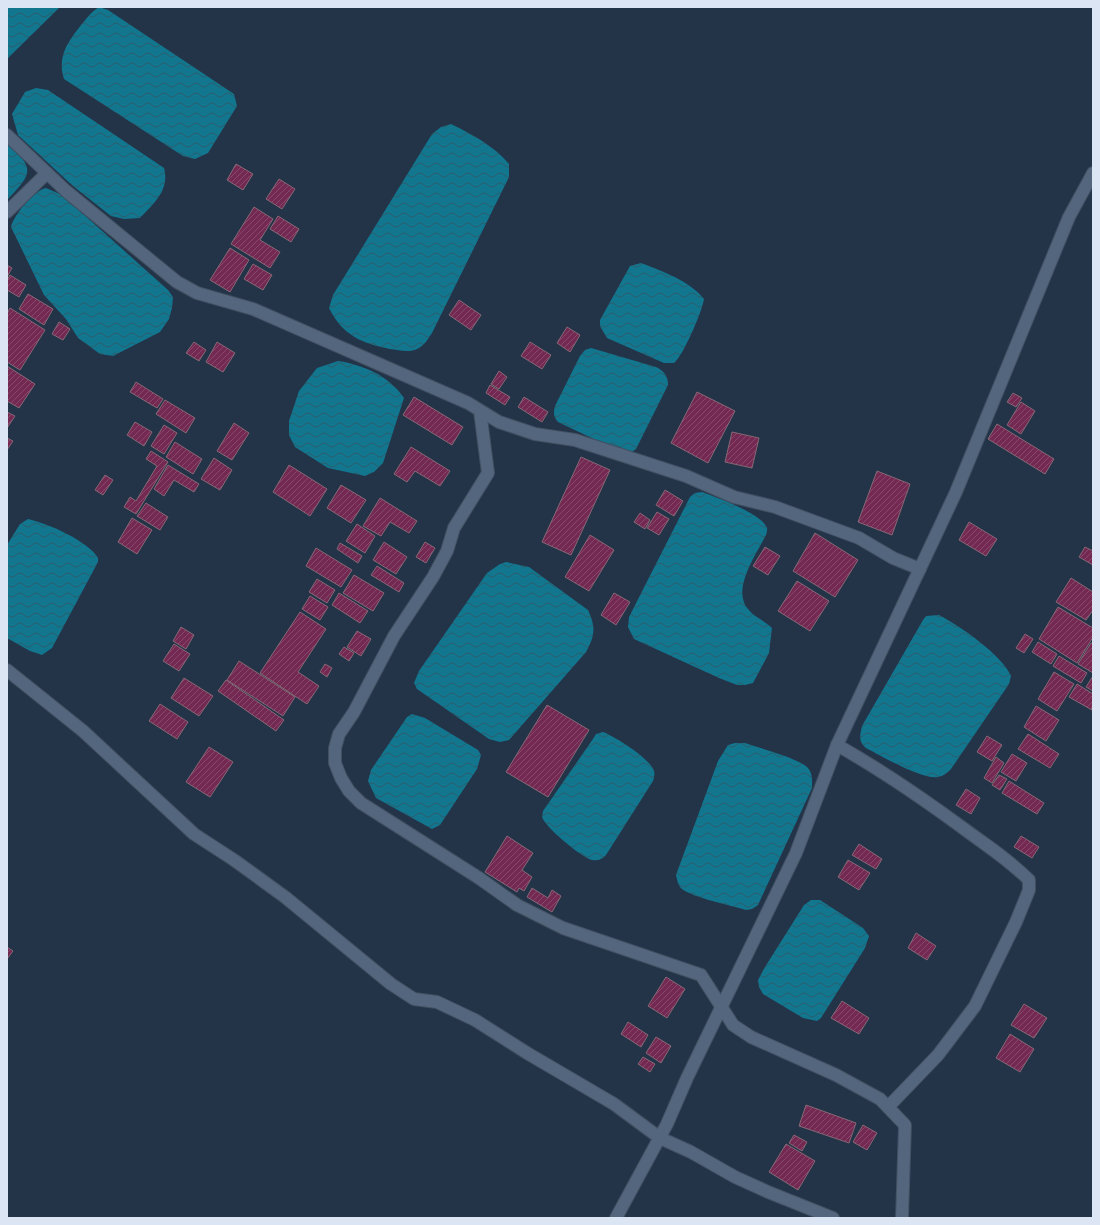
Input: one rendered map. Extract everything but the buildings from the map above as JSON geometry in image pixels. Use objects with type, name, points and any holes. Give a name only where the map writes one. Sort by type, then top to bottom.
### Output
[{"type":"street","points":[[7,135],[46,173],[97,217],[111,226],[148,260],[177,282],[197,293],[253,309],[283,324],[439,390],[480,410],[499,422],[535,434],[575,440],[686,476],[734,497],[775,508],[859,538],[893,558],[920,569]]},
{"type":"street","points":[[7,212],[46,173]]},
{"type":"street","points":[[616,1218],[660,1138],[796,853],[837,745],[956,492],[1069,217],[1093,173]]},
{"type":"street","points":[[480,410],[488,473],[454,528],[447,552],[433,577],[394,636],[354,712],[339,734],[335,748],[335,763],[341,778],[349,791],[360,803],[479,878],[517,905],[563,928],[701,975],[733,1025],[751,1037],[836,1074],[880,1099],[905,1125],[902,1218]]},
{"type":"street","points":[[7,670],[83,731],[194,834],[234,860],[285,897],[391,984],[414,999],[437,1002],[475,1020],[533,1057],[614,1104],[660,1138],[691,1152],[735,1177],[833,1218]]},
{"type":"street","points":[[837,745],[878,768],[946,814],[998,852],[1029,880],[1029,890],[1016,922],[975,1006],[938,1055],[888,1107]]},
{"type":"water","points":[[7,7],[60,7],[7,59]]},
{"type":"water","points":[[99,7],[108,10],[234,94],[237,106],[208,153],[195,159],[183,156],[64,79],[62,63],[68,43],[91,13]]},
{"type":"water","points":[[36,88],[48,90],[164,168],[165,183],[163,190],[160,196],[140,218],[124,219],[111,216],[73,186],[18,135],[12,114],[25,92]]},
{"type":"water","points":[[451,124],[475,136],[503,157],[509,164],[509,177],[432,333],[424,344],[414,350],[404,351],[380,347],[362,341],[347,332],[334,318],[329,308],[333,295],[432,134],[441,127]]},
{"type":"water","points":[[7,144],[22,159],[26,165],[27,171],[26,177],[22,183],[7,200]]},
{"type":"water","points":[[46,188],[62,195],[168,290],[173,297],[172,308],[169,319],[160,332],[113,356],[100,354],[78,338],[66,319],[44,295],[11,227],[16,216],[30,198]]},
{"type":"water","points":[[641,263],[683,282],[704,299],[700,314],[692,333],[678,359],[674,363],[664,363],[607,338],[600,326],[600,320],[630,266]]},
{"type":"water","points":[[591,348],[656,367],[666,376],[668,385],[636,449],[630,453],[623,453],[558,422],[554,416],[556,404],[580,356],[585,350]]},
{"type":"water","points":[[338,361],[357,365],[375,373],[398,390],[404,398],[383,463],[374,472],[365,476],[328,468],[295,447],[289,435],[289,421],[299,391],[317,368]]},
{"type":"water","points":[[702,492],[746,511],[762,521],[767,528],[766,535],[747,572],[742,592],[748,609],[772,628],[769,653],[753,683],[745,685],[737,685],[719,678],[634,639],[628,627],[629,617],[690,497],[695,493]]},
{"type":"water","points":[[28,519],[46,524],[76,539],[86,545],[98,558],[98,562],[52,648],[42,655],[30,651],[7,638],[7,545],[20,524]]},
{"type":"water","points":[[506,562],[529,567],[588,610],[593,627],[593,636],[586,652],[509,740],[500,742],[489,739],[417,689],[414,683],[419,671],[487,573],[500,564]]},
{"type":"water","points":[[939,615],[958,626],[990,650],[999,659],[1011,676],[1009,684],[951,769],[942,776],[931,777],[902,767],[866,748],[861,741],[860,736],[862,726],[923,620],[926,616]]},
{"type":"water","points":[[412,714],[425,718],[478,750],[481,755],[477,769],[440,825],[432,829],[376,798],[368,781],[371,770],[407,717]]},
{"type":"water","points":[[603,732],[639,754],[651,766],[654,771],[654,775],[653,781],[606,855],[603,858],[592,860],[580,854],[564,842],[550,828],[542,817],[543,811],[596,734]]},
{"type":"water","points":[[745,743],[795,760],[807,767],[812,779],[812,788],[758,905],[752,909],[746,910],[703,898],[682,889],[676,875],[718,761],[728,745]]},
{"type":"water","points":[[811,900],[820,900],[863,928],[869,936],[865,948],[821,1018],[817,1021],[803,1018],[763,994],[759,987],[758,980],[804,905]]}]
